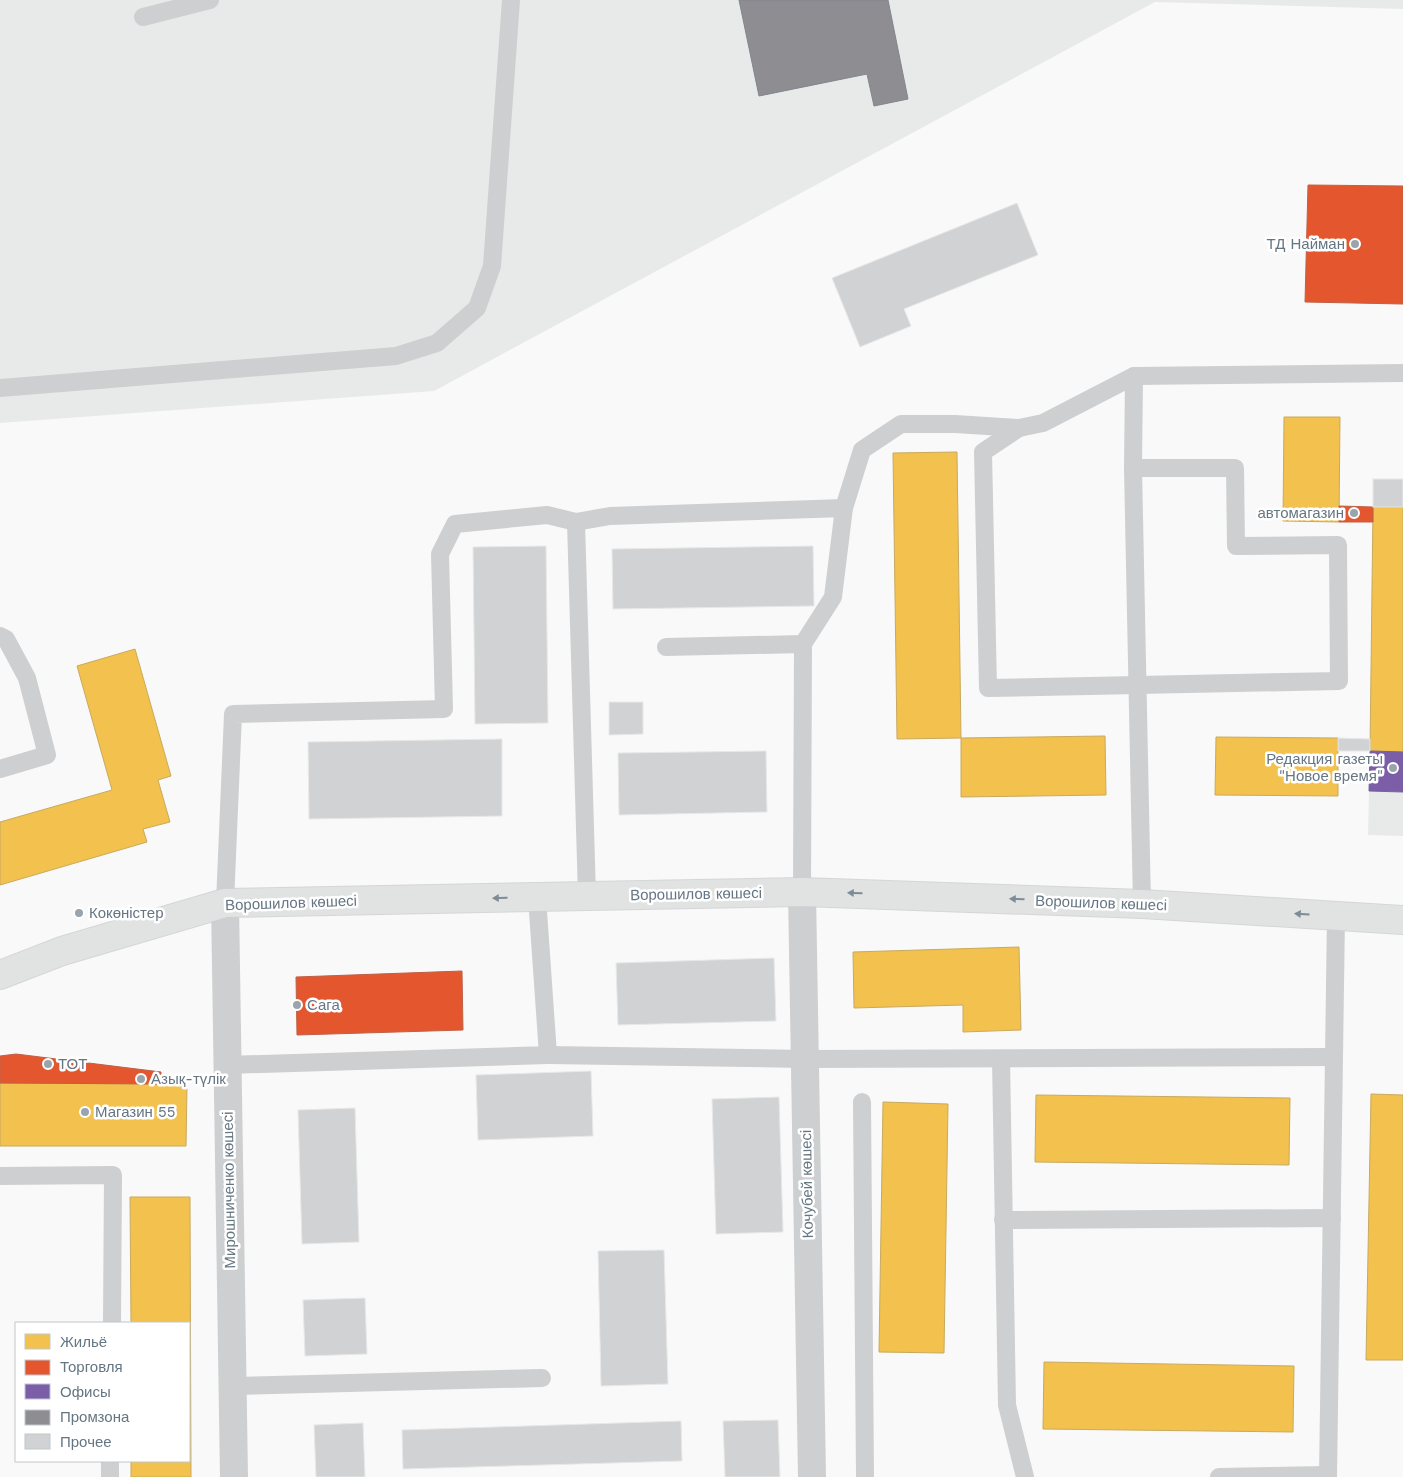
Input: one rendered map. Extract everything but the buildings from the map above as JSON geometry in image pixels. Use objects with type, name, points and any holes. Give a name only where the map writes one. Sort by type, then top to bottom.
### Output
[{"type":"street","name":"Ворошилов көшесі","points":[[0,975],[62,951],[225,903],[802,892],[1142,904],[1403,920]]},
{"type":"street","name":"Кочубей көшесі","points":[[802,892],[812,1477]]},
{"type":"street","name":"Мирошниченко көшесі","points":[[225,903],[234,1477]]},
{"type":"lane","points":[[143,17],[210,0]]},
{"type":"lane","points":[[0,388],[396,356],[436,343],[477,308],[492,266],[511,0]]},
{"type":"lane","points":[[802,892],[803,644],[833,597],[844,508],[862,450],[901,424],[955,424],[1019,428],[1044,423],[1134,376],[1403,373]]},
{"type":"lane","points":[[1134,376],[1132,468],[1142,904]]},
{"type":"lane","points":[[1019,428],[984,452],[988,688],[1339,681],[1338,545],[1236,546],[1236,468],[1132,468]]},
{"type":"lane","points":[[225,903],[233,714],[444,709],[440,554],[455,524],[547,515],[576,522],[610,516],[844,508]]},
{"type":"lane","points":[[576,522],[587,896]]},
{"type":"lane","points":[[0,636],[6,639],[27,678],[47,755],[0,769]]},
{"type":"lane","points":[[666,647],[803,644]]},
{"type":"lane","points":[[537,897],[548,1055]]},
{"type":"lane","points":[[1219,1477],[1328,1476],[1336,916]]},
{"type":"lane","points":[[227,1065],[548,1055],[805,1059],[1334,1057]]},
{"type":"lane","points":[[1001,1059],[1007,1405],[1025,1477]]},
{"type":"lane","points":[[862,1102],[865,1477]]},
{"type":"lane","points":[[0,1176],[113,1176],[112,1322]]},
{"type":"lane","points":[[1003,1220],[1332,1218]]},
{"type":"lane","points":[[232,1386],[542,1378]]},
{"type":"lane","points":[[110,1462],[110,1477]]},
{"type":"shaded area","points":[[0,0],[1403,0],[1403,9],[1155,2],[434,391],[0,423]]},
{"type":"shaded area","points":[[1369,791],[1403,792],[1403,836],[1368,835]]},
{"type":"place","name":"ТД Найман","points":[[1355,244]]},
{"type":"place","name":"автомагазин","points":[[1354,513]]},
{"type":"place","name":"Редакция газеты \"Новое время\"","points":[[1393,768]]},
{"type":"place","name":"Кокөністер","points":[[79,913]]},
{"type":"place","name":"Сага","points":[[297,1005]]},
{"type":"place","name":"ТОТ","points":[[48,1064]]},
{"type":"place","name":"Азық-түлік","points":[[141,1079]]},
{"type":"place","name":"Магазин 55","points":[[85,1112]]}]
